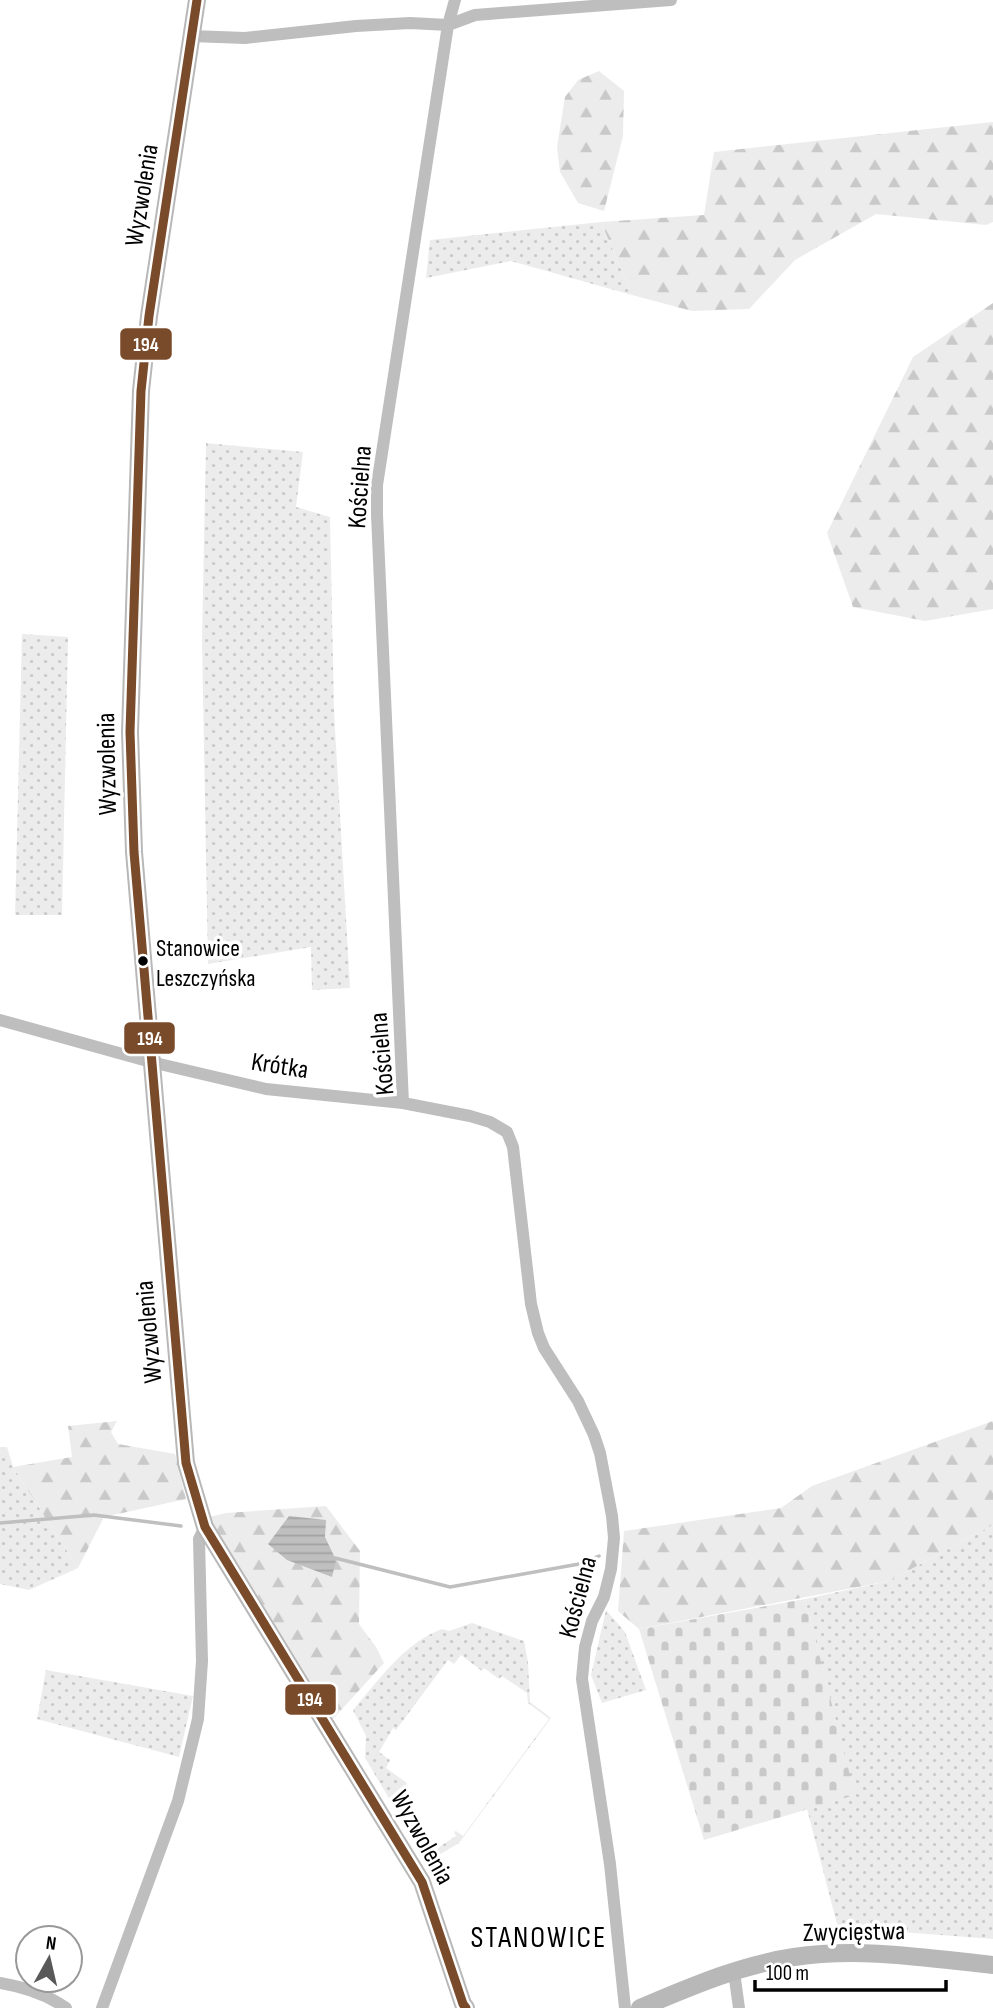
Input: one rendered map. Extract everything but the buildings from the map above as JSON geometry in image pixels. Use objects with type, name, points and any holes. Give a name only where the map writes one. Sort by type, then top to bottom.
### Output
[{"type":"main road","name":"Wyzwolenia","points":[[197,0],[149,316],[141,391],[130,732],[134,852],[186,1463],[205,1527],[422,1882],[464,2006]]},
{"type":"main road","name":"Zwycięstwa","points":[[640,2008],[734,1972],[794,1957],[851,1953],[905,1955],[993,1965]]},
{"type":"street","name":"Kościelna","points":[[454,0],[377,485],[403,1103],[490,1122],[507,1132],[513,1147],[531,1304],[538,1333],[544,1348],[578,1401],[600,1453],[614,1538],[611,1569],[604,1597],[592,1621],[585,1647],[582,1679],[610,1864],[625,2008]]},
{"type":"street","points":[[191,36],[244,38],[356,26],[410,23],[448,25],[475,15],[671,0]]},
{"type":"street","name":"Krótka","points":[[0,1020],[151,1062],[266,1089],[403,1103]]},
{"type":"street","name":"Wyzwolenia","points":[[102,2008],[178,1801],[198,1719],[202,1661],[199,1539],[205,1527]]},
{"type":"street","points":[[734,1972],[739,2008]]},
{"type":"street","points":[[0,1983],[18,1986],[52,1998],[66,2008]]},
{"type":"green space","points":[[599,71],[624,91],[623,136],[604,211],[578,203],[560,172],[557,147],[565,97],[578,80]]},
{"type":"green space","points":[[993,122],[993,222],[986,225],[876,214],[795,260],[749,309],[692,311],[632,295],[601,222],[704,215],[714,152]]},
{"type":"green space","points":[[601,222],[632,295],[511,261],[426,278],[430,240]]},
{"type":"green space","points":[[993,303],[993,609],[925,621],[853,607],[827,533],[913,357]]},
{"type":"green space","points":[[206,443],[303,452],[296,507],[330,517],[334,711],[350,988],[312,990],[311,947],[208,964],[202,641]]},
{"type":"green space","points":[[22,634],[68,637],[62,915],[15,915]]},
{"type":"green space","points":[[117,1421],[111,1432],[118,1444],[175,1454],[186,1499],[104,1517],[78,1568],[13,1467],[72,1457],[68,1426]]},
{"type":"green space","points":[[993,1421],[993,1525],[889,1581],[639,1629],[618,1611],[624,1531],[781,1508],[812,1486]]},
{"type":"green space","points":[[0,1447],[7,1447],[13,1467],[78,1568],[29,1590],[0,1584]]},
{"type":"green space","points":[[326,1506],[360,1551],[359,1624],[384,1663],[333,1719],[209,1517],[226,1513]]},
{"type":"green space","points":[[993,1525],[993,1939],[888,1931],[886,1942],[849,1938],[843,1947],[807,1809],[854,1795],[805,1599],[889,1581]]},
{"type":"green space","points":[[805,1599],[855,1795],[704,1840],[639,1629]]},
{"type":"green space","points":[[606,1610],[625,1632],[646,1690],[602,1703],[591,1675]]},
{"type":"green space","points":[[472,1623],[524,1641],[530,1702],[551,1718],[459,1843],[427,1862],[430,1853],[456,1836],[454,1832],[463,1836],[549,1719],[528,1703],[527,1693],[502,1676],[499,1679],[484,1668],[482,1671],[461,1655],[454,1664],[448,1660],[396,1730],[393,1728],[379,1752],[390,1760],[386,1768],[407,1783],[404,1791],[396,1796],[409,1817],[417,1813],[419,1816],[412,1822],[417,1831],[425,1826],[427,1833],[424,1836],[413,1830],[402,1820],[365,1758],[366,1736],[353,1710],[393,1664],[416,1643],[442,1629],[449,1631]]},
{"type":"green space","points":[[46,1670],[193,1696],[179,1757],[37,1719]]},
{"type":"shaded area","points":[[289,1516],[326,1520],[325,1537],[336,1560],[332,1577],[287,1560],[268,1544]]},
{"type":"waterway","points":[[0,1523],[94,1515],[181,1526]]},
{"type":"waterway","points":[[335,1558],[450,1587],[579,1564],[599,1556]]},
{"type":"transit line","name":"194","points":[[197,0],[149,316],[141,391],[130,732],[134,852],[186,1463],[205,1527],[422,1882],[466,2008]]},
{"type":"place","name":"Stanowice Leszczyńska","points":[[143,961]]},
{"type":"district","name":"STANOWICE","points":[[539,1937]]}]
